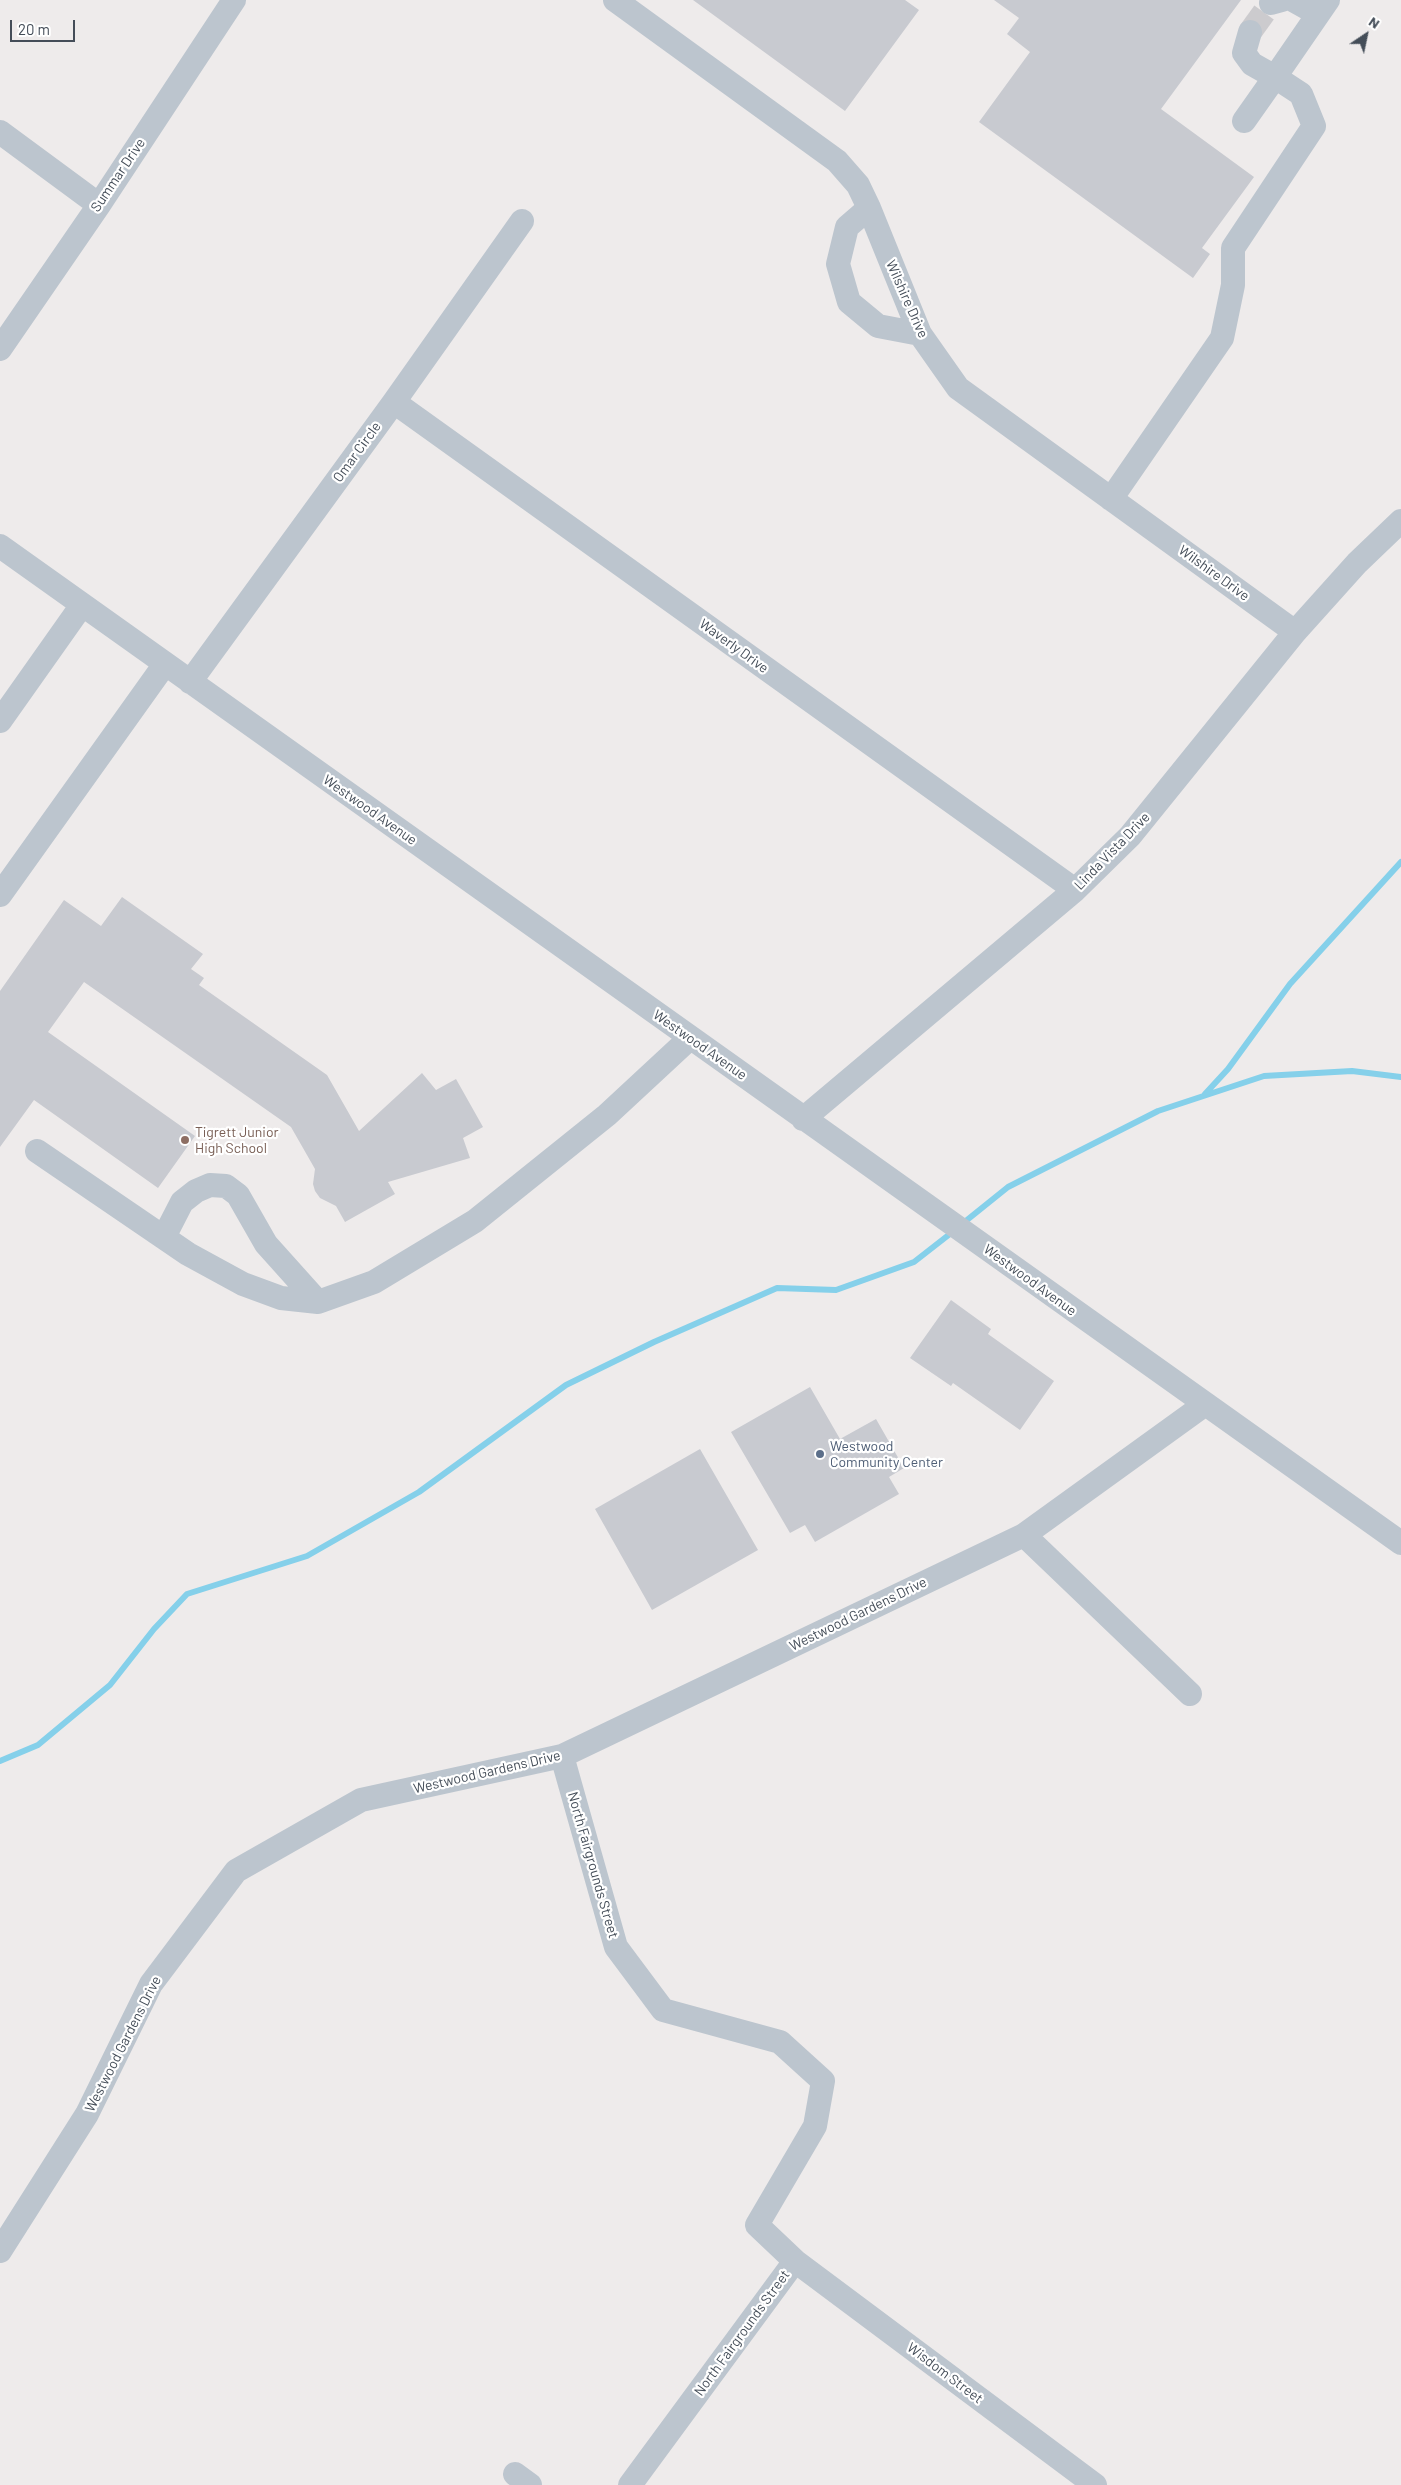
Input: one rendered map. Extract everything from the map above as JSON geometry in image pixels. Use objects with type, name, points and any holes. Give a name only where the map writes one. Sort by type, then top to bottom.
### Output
[{"type":"street","name":"Summar Drive","points":[[0,349],[99,205],[234,0]]},
{"type":"street","name":"Wilshire Drive","points":[[615,0],[837,161],[858,185],[920,334],[958,388],[1295,632]]},
{"type":"street","points":[[1244,121],[1323,7],[1282,1]]},
{"type":"street","points":[[1111,499],[1222,338],[1233,285],[1233,248],[1314,126],[1301,94],[1252,64],[1244,52],[1250,32]]},
{"type":"street","points":[[0,132],[99,205]]},
{"type":"street","points":[[869,208],[847,227],[838,264],[849,302],[878,326],[920,334]]},
{"type":"street","name":"Omar Circle","points":[[190,682],[394,402],[522,221]]},
{"type":"street","name":"Waverly Drive","points":[[394,402],[1075,890]]},
{"type":"street","name":"Linda Vista Drive","points":[[803,1119],[1075,890],[1130,836],[1295,632],[1357,563],[1401,521]]},
{"type":"street","name":"Westwood Avenue","points":[[0,546],[1401,1543]]},
{"type":"street","points":[[0,721],[82,605]]},
{"type":"street","points":[[0,895],[165,664]]},
{"type":"street","points":[[38,1151],[188,1254],[243,1284],[281,1298],[318,1302],[374,1282],[475,1221],[607,1115],[690,1038]]},
{"type":"street","points":[[164,1238],[182,1202],[196,1191],[210,1185],[226,1186],[238,1195],[266,1244],[318,1302]]},
{"type":"street","name":"Westwood Gardens Drive","points":[[0,2251],[87,2114],[151,1984],[236,1871],[361,1800],[562,1756],[1024,1535],[1204,1404]]},
{"type":"street","points":[[1024,1535],[1190,1694]]},
{"type":"street","name":"North Fairgrounds Street","points":[[562,1756],[616,1947],[663,2010],[780,2042],[823,2081],[815,2126],[757,2224],[795,2261],[630,2485]]},
{"type":"street","name":"Wisdom Street","points":[[795,2261],[1095,2485]]},
{"type":"building","points":[[693,0],[905,0],[919,10],[845,111]]},
{"type":"building","points":[[994,0],[1241,0],[1161,109],[1254,177],[1202,248],[1210,254],[1193,278],[979,122],[1030,52],[1007,34],[1019,18]]},
{"type":"building","points":[[122,897],[203,954],[191,969],[204,978],[199,985],[327,1075],[359,1131],[422,1073],[436,1090],[456,1079],[483,1127],[463,1138],[470,1158],[388,1182],[395,1194],[345,1222],[336,1206],[320,1198],[315,1191],[313,1184],[315,1169],[291,1127],[84,982],[48,1032],[195,1136],[158,1188],[34,1100],[0,1147],[0,991],[64,900],[101,926]]},
{"type":"building","points":[[951,1300],[991,1329],[988,1334],[1054,1381],[1020,1430],[953,1383],[951,1386],[910,1358]]},
{"type":"building","name":"Westwood Community Center","points":[[810,1387],[840,1439],[876,1419],[904,1468],[889,1477],[899,1494],[815,1542],[805,1525],[790,1533],[731,1432]]},
{"type":"building","points":[[700,1449],[758,1550],[652,1610],[595,1509]]},
{"type":"waterway","points":[[1205,1094],[1228,1069],[1290,984],[1401,862]]},
{"type":"waterway","points":[[962,1224],[1008,1187],[1158,1111],[1264,1076],[1352,1071],[1401,1077]]},
{"type":"waterway","points":[[0,1761],[38,1745],[110,1685],[154,1629],[187,1594],[307,1556],[419,1492],[566,1385],[654,1342],[777,1288],[836,1290],[914,1262],[955,1230]]},
{"type":"tunnel","points":[[1250,32],[1271,3]]},
{"type":"place","name":"Tigrett Junior High School","points":[[185,1140]]},
{"type":"place","name":"Westwood Community Center","points":[[820,1454]]}]
